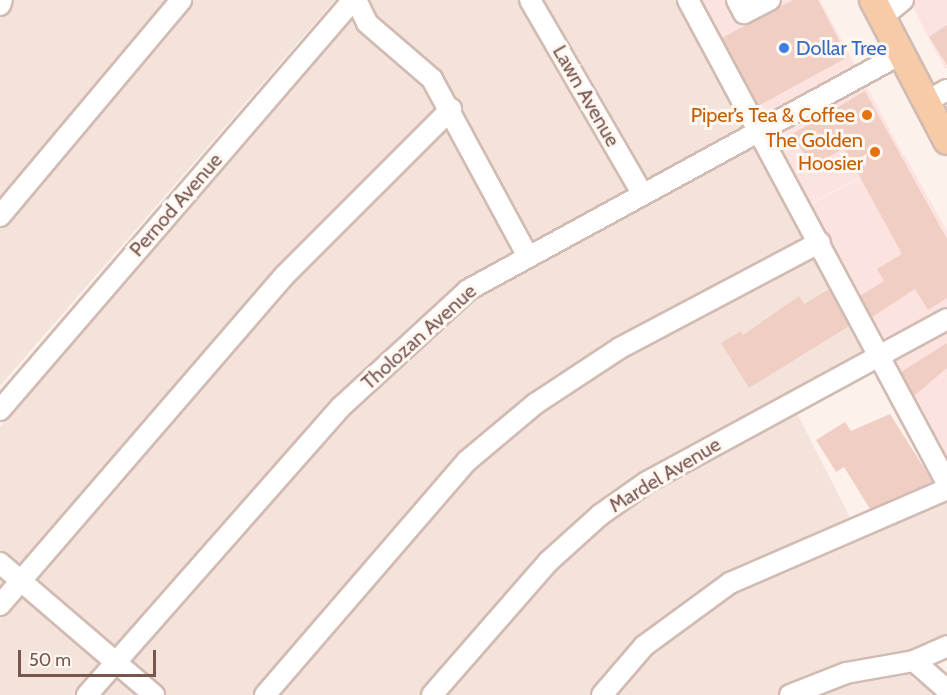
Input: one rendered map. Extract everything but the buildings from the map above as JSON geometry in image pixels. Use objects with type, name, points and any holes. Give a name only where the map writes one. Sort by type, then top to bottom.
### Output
[{"type":"main road","points":[[877,9],[901,54],[936,96],[947,141]]},
{"type":"street","points":[[354,0],[367,23],[432,78],[451,109],[527,255]]},
{"type":"street","name":"Pernod Avenue","points":[[0,410],[354,0]]},
{"type":"street","name":"Lawn Avenue","points":[[530,0],[642,193]]},
{"type":"street","points":[[688,0],[760,130],[947,483]]},
{"type":"street","points":[[737,0],[744,13],[770,0]]},
{"type":"street","points":[[877,9],[903,0]]},
{"type":"street","points":[[0,216],[175,3]]},
{"type":"street","name":"Tholozan Avenue","points":[[87,695],[342,406],[468,290],[527,255],[901,54]]},
{"type":"street","points":[[0,605],[285,275],[451,109]]},
{"type":"street","points":[[265,695],[467,461],[535,404],[620,348],[820,242]]},
{"type":"street","name":"Mardel Avenue","points":[[432,695],[541,570],[600,515],[647,482],[947,319]]},
{"type":"street","points":[[602,695],[644,646],[730,583],[947,489]]},
{"type":"street","points":[[0,564],[154,695]]},
{"type":"street","points":[[790,695],[846,673],[914,661],[947,646]]},
{"type":"street","points":[[914,661],[947,690]]},
{"type":"shaded area","points":[[0,0],[335,0],[0,386]]},
{"type":"shaded area","points":[[370,0],[682,0],[869,350],[787,394],[859,535],[947,497],[947,636],[914,649],[912,678],[935,695],[0,695],[0,427]]},
{"type":"shaded area","points":[[696,0],[820,0],[903,154],[808,205]]},
{"type":"shaded area","points":[[909,0],[947,0],[947,68],[945,69]]},
{"type":"shaded area","points":[[904,154],[947,231],[947,469],[808,206]]},
{"type":"place","name":"Dollar Tree","points":[[784,48]]},
{"type":"place","name":"Piper’s Tea & Coffee","points":[[867,115]]},
{"type":"place","name":"The Golden Hoosier","points":[[875,152]]}]
